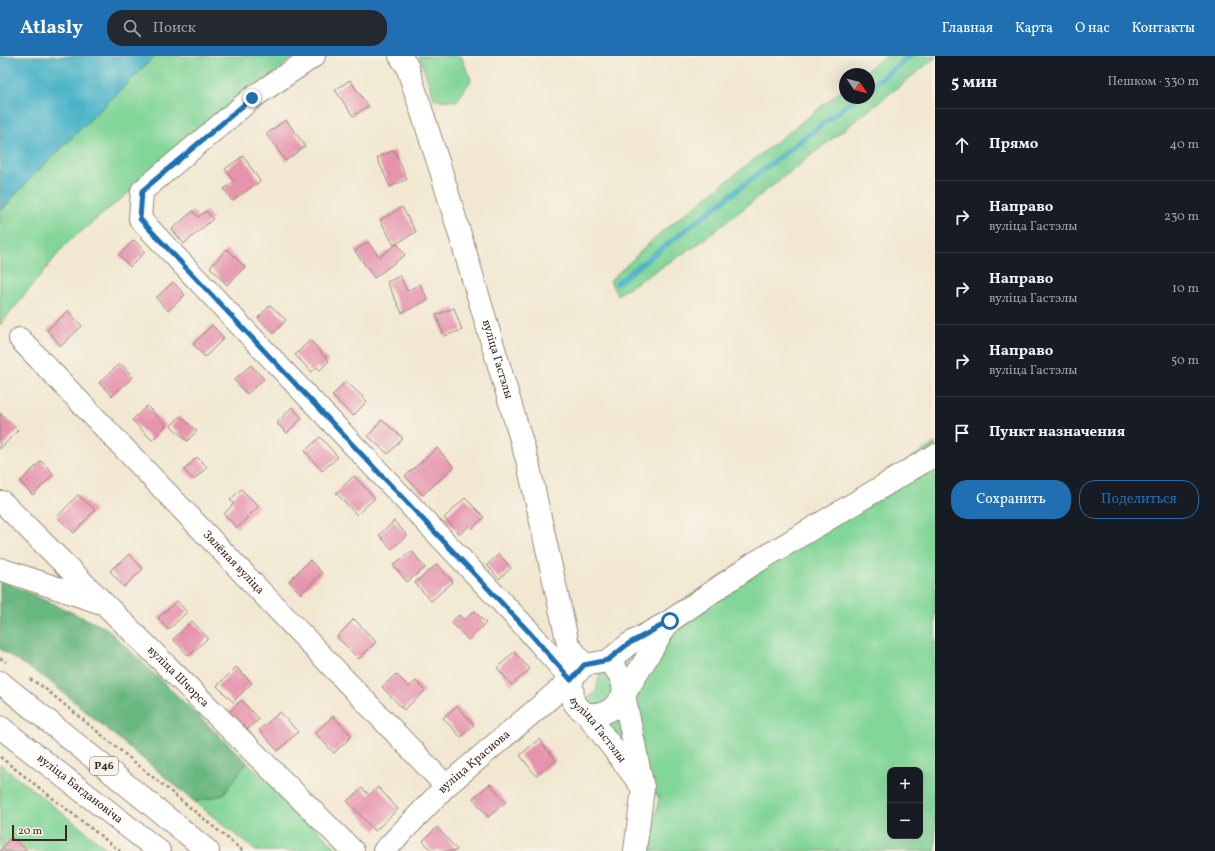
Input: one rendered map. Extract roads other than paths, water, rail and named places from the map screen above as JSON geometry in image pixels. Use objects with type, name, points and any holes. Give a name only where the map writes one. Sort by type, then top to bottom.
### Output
[{"type":"street","name":"вуліца Гастэлы","points":[[314,56],[252,98],[142,191],[140,219],[529,632],[577,672]]},
{"type":"street","name":"вуліца Гастэлы","points":[[400,56],[407,66],[441,171],[528,463],[568,644],[577,672],[572,701],[580,710],[587,714],[643,788]]},
{"type":"street","name":"Зялёная вуліца","points":[[20,339],[446,786]]},
{"type":"street","points":[[577,672],[608,660],[628,644],[670,621],[753,564],[935,455]]},
{"type":"street","name":"вуліца Шчорса","points":[[2,502],[354,851]]},
{"type":"street","points":[[0,569],[104,604]]},
{"type":"street","points":[[587,714],[602,714],[612,709],[624,695],[670,621]]},
{"type":"street","name":"вуліца Гастэлы","points":[[608,660],[618,671],[623,682],[624,695],[643,788],[635,851]]},
{"type":"street","name":"вуліца Краснова","points":[[384,851],[446,786],[577,672]]},
{"type":"street","name":"Р46","points":[[6,674],[208,851]]},
{"type":"street","name":"вуліца Багдановіча","points":[[0,727],[159,851]]},
{"type":"water","points":[[0,56],[155,56],[27,182],[0,212]]},
{"type":"waterway","points":[[875,83],[910,56]]},
{"type":"waterway","points":[[617,283],[848,104]]}]
